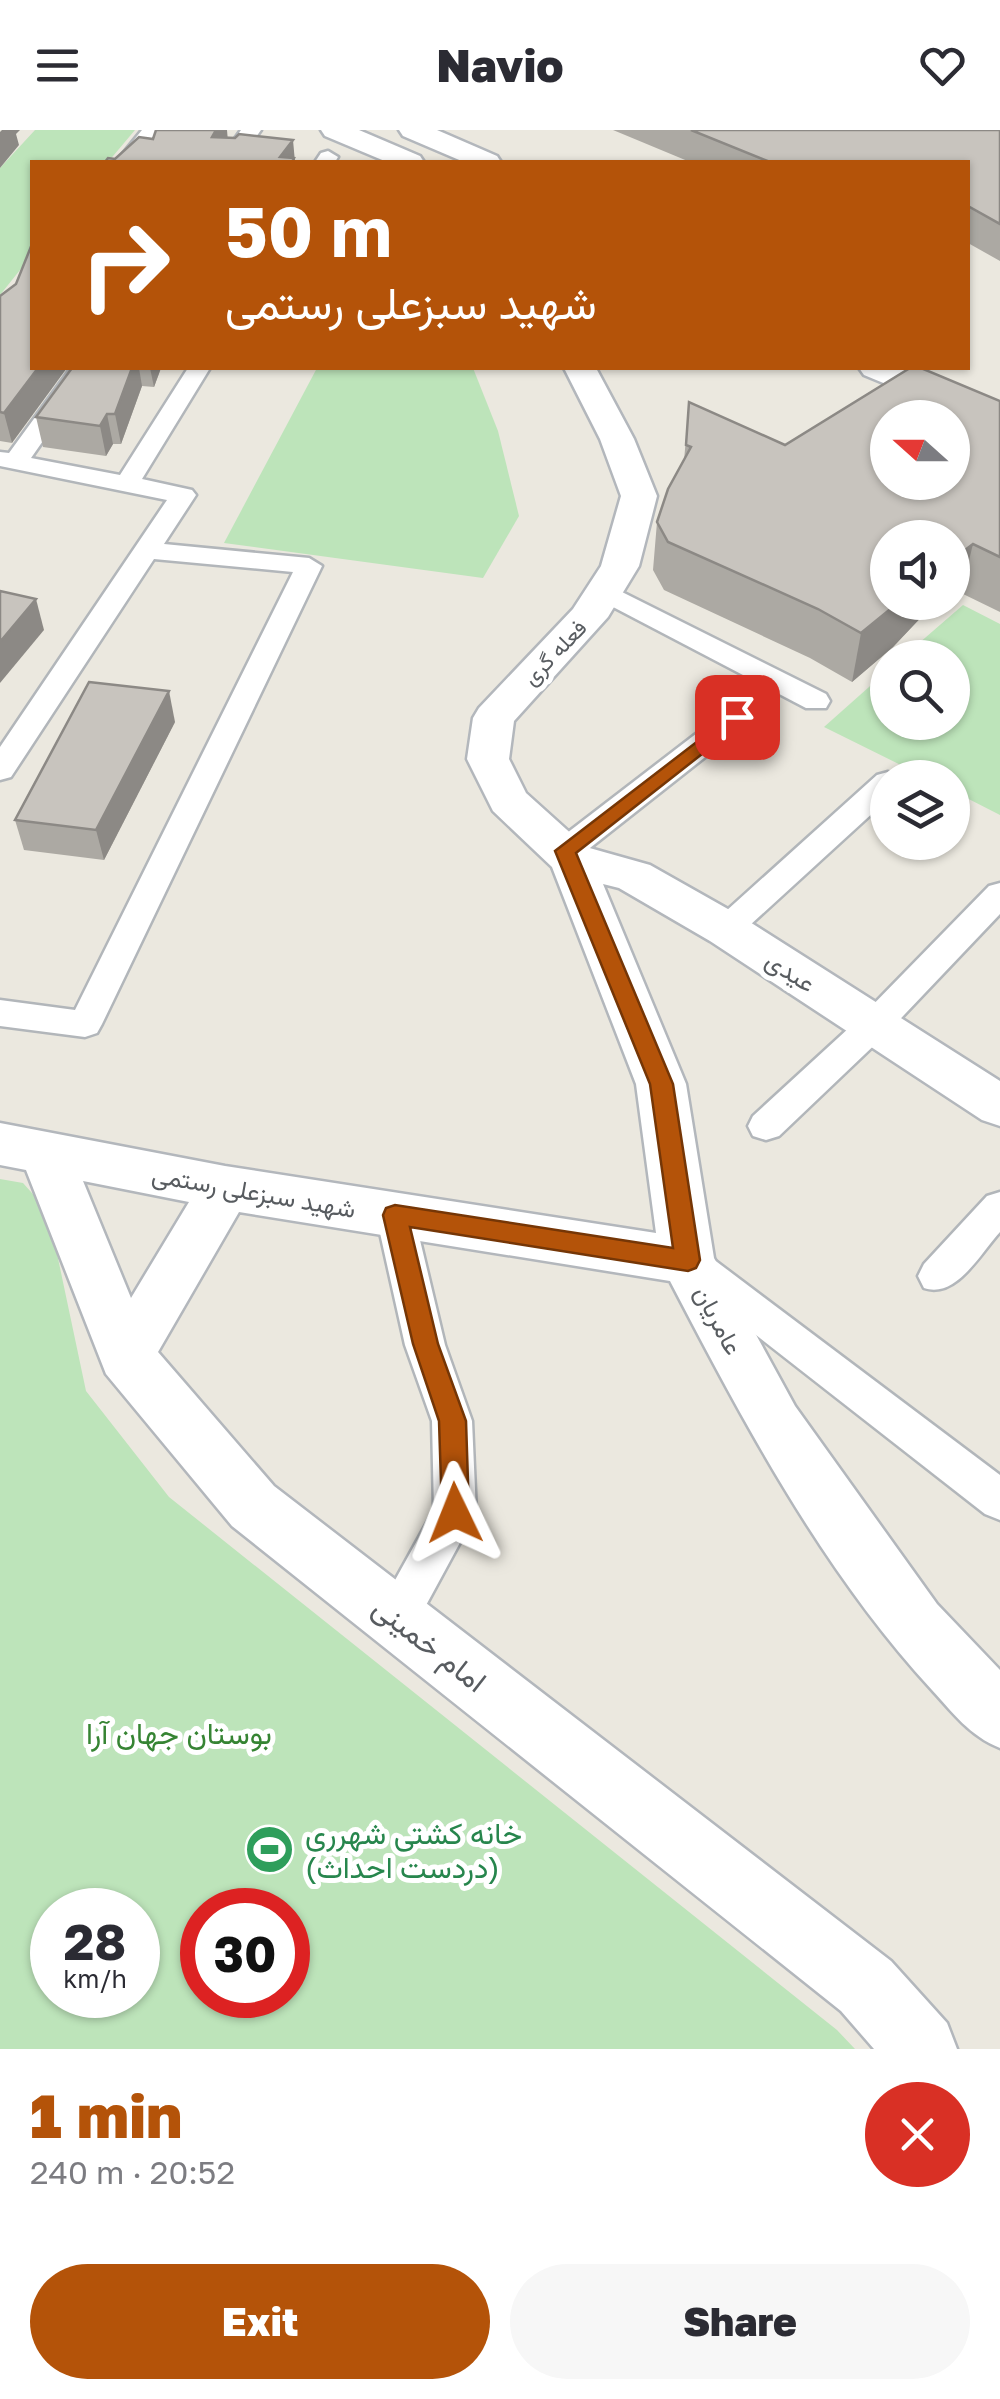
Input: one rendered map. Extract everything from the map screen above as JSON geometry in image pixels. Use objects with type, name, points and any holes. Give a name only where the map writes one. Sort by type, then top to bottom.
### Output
[{"type":"street","points":[[128,160],[152,130]]},
{"type":"street","points":[[229,160],[251,130]]},
{"type":"street","points":[[414,130],[482,160]]},
{"type":"street","points":[[329,150],[396,160]]},
{"type":"street","points":[[0,770],[183,495],[8,460],[80,370]]},
{"type":"street","points":[[127,484],[197,370]]},
{"type":"street","name":"فعله گری","points":[[568,855],[508,802],[488,760],[494,718],[522,683],[588,617],[620,566],[639,496],[617,439],[581,370]]},
{"type":"street","points":[[881,370],[1000,420]]},
{"type":"street","points":[[0,1013],[85,1024],[308,566],[146,550]]},
{"type":"street","points":[[604,590],[816,701]]},
{"type":"street","points":[[568,855],[737,717]]},
{"type":"street","points":[[726,929],[870,798]]},
{"type":"street","name":"عیدی","points":[[568,855],[634,876],[726,929],[1000,1106]]},
{"type":"street","name":"عامریان","points":[[568,855],[662,1084],[688,1260],[774,1425],[915,1626],[1000,1716]]},
{"type":"street","points":[[766,1126],[874,1025],[1000,894]]},
{"type":"street","name":"شهید سبزعلی رستمی","points":[[23,1149],[226,1188],[688,1260]]},
{"type":"street","name":"امام خمینی","points":[[23,1149],[126,1356],[253,1506],[866,1986],[922,2049]]},
{"type":"street","points":[[126,1356],[226,1188]]},
{"type":"street","points":[[937,1276],[1000,1207]]},
{"type":"street","points":[[395,1215],[425,1344],[452,1421],[455,1513],[396,1618]]},
{"type":"street","points":[[688,1260],[1000,1500]]},
{"type":"green space","points":[[35,130],[135,130],[110,160],[30,160],[30,258],[0,295],[0,168]]},
{"type":"green space","points":[[316,370],[474,370],[498,431],[519,516],[483,578],[224,543]]},
{"type":"green space","points":[[970,609],[1000,624],[1000,815],[970,800],[970,760],[891,760],[824,727],[870,686],[870,740],[970,740],[970,640],[923,640],[946,620],[970,620]]},
{"type":"green space","name":"بوستان جهان آرا","points":[[0,1179],[23,1183],[48,1211],[86,1391],[169,1497],[837,2030],[855,2049],[0,2049]]},
{"type":"building","points":[[156,130],[216,130],[212,137],[235,138],[239,134],[293,140],[280,157],[294,158],[106,160],[115,159],[139,137],[153,139]]},
{"type":"building","points":[[691,130],[1000,130],[1000,224],[970,207],[970,160],[765,160]]},
{"type":"building","points":[[30,249],[30,370],[36,370],[4,413],[0,412],[0,296],[16,284]]},
{"type":"building","points":[[71,370],[131,370],[115,414],[107,414],[100,426],[36,417]]},
{"type":"building","points":[[907,370],[926,370],[1000,401],[1000,557],[973,544],[970,546],[970,520],[870,520],[870,620],[877,620],[861,633],[818,609],[668,542],[657,522],[668,489],[691,447],[686,445],[689,402],[785,445]]},
{"type":"building","points":[[0,591],[36,599],[0,642]]},
{"type":"building","points":[[89,682],[169,691],[96,830],[15,820]]},
{"type":"place","name":"خانه کشتی شهرری (دردست احداث)","points":[[270,1850]]},
{"type":"route","points":[[455,1513],[452,1421],[425,1344],[395,1215],[688,1260],[662,1084],[565,851],[737,717]]}]
